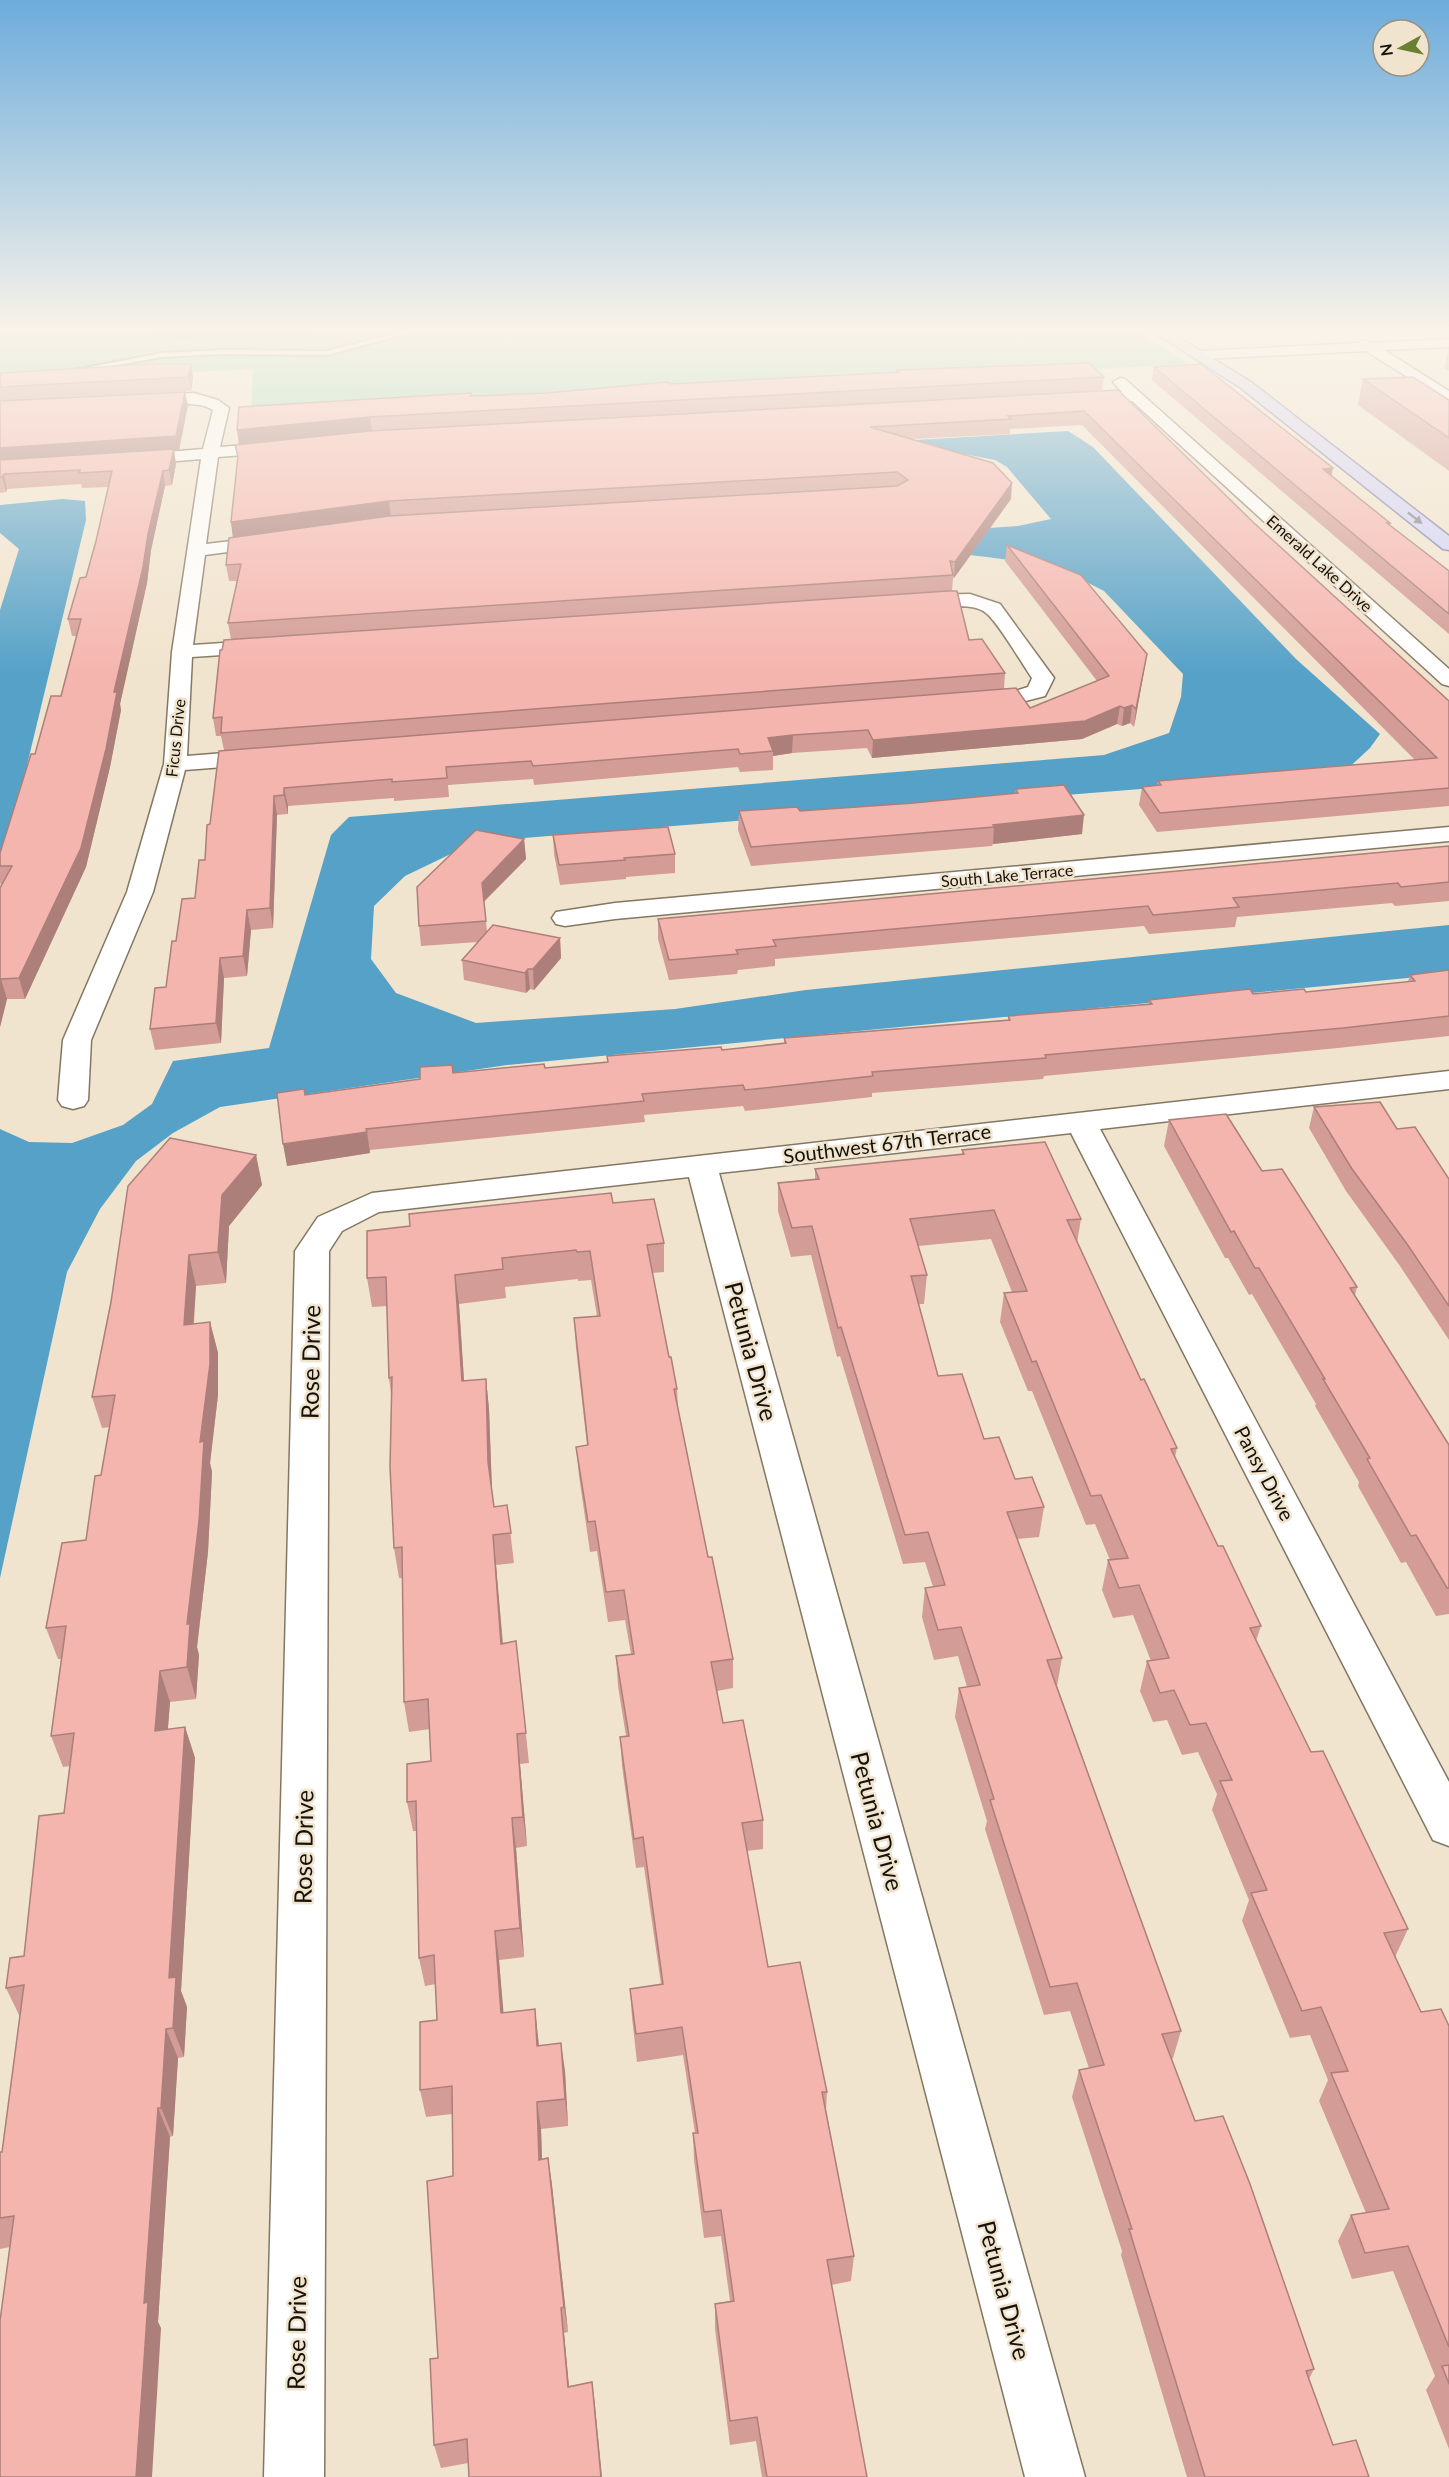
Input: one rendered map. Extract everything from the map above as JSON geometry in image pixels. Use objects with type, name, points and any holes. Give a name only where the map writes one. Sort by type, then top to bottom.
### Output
[{"type":"main road","points":[[1319,443],[1449,545]]},
{"type":"street","name":"Ficus Drive","points":[[73,1100],[77,1040],[140,892],[175,764],[182,652],[213,443]]},
{"type":"street","name":"Emerald Lake Drive","points":[[1187,443],[1449,680]]},
{"type":"street","points":[[113,461],[210,455],[299,444]]},
{"type":"street","points":[[197,551],[288,538]]},
{"type":"street","points":[[899,602],[970,600],[993,608],[1043,678],[1037,691],[1014,698],[955,703]]},
{"type":"street","points":[[182,652],[290,644]]},
{"type":"street","points":[[175,764],[281,756]]},
{"type":"street","name":"South Lake Terrace","points":[[565,918],[615,911],[1449,834]]},
{"type":"street","name":"Southwest 67th Terrace","points":[[330,1224],[372,1203],[1080,1121],[1443,1089]]},
{"type":"street","name":"Pansy Drive","points":[[1080,1121],[1449,1826]]},
{"type":"street","name":"Petunia Drive","points":[[702,1164],[1055,2477]]},
{"type":"street","name":"Rose Drive","points":[[294,2477],[312,1251],[330,1224]]},
{"type":"water","points":[[870,443],[1086,443],[1093,447],[1296,659],[1380,734],[1370,748],[1343,773],[497,840],[459,850],[405,876],[374,906],[371,959],[396,993],[476,1023],[675,1009],[806,990],[1449,925],[1449,974],[507,1065],[220,1107],[173,1133],[136,1161],[100,1209],[67,1272],[0,1578],[0,1129],[29,1142],[72,1143],[123,1125],[152,1104],[173,1061],[269,1048],[331,835],[349,817],[1104,755],[1169,733],[1181,697],[1183,674],[1104,591],[1067,572],[1039,564],[935,551],[342,572],[1018,526],[1051,519],[1007,467],[995,460],[964,454],[350,473]]},
{"type":"water","points":[[63,499],[85,501],[86,520],[15,815],[0,852],[0,610],[19,549],[0,533],[0,505]]},
{"type":"building","points":[[0,443],[79,443],[0,448]]},
{"type":"building","points":[[258,443],[923,443],[993,463],[1012,483],[955,562],[950,561],[953,575],[228,623],[241,564],[226,565],[229,538],[389,516],[897,486],[908,480],[897,472],[389,501],[231,522],[238,456],[235,445]]},
{"type":"building","points":[[1116,443],[1172,443],[1254,523],[1449,701],[1449,788],[1160,813],[1142,787],[1161,785],[1158,781],[1437,758]]},
{"type":"building","points":[[1244,443],[1301,443],[1333,468],[1323,469],[1449,571],[1449,614]]},
{"type":"building","points":[[174,449],[169,470],[163,471],[148,534],[143,567],[114,692],[117,692],[106,749],[81,848],[19,978],[1,979],[0,982],[0,888],[12,866],[0,866],[0,853],[31,754],[35,754],[51,696],[61,696],[81,619],[68,619],[80,578],[86,577],[112,471],[79,473],[80,470],[4,474],[0,477],[0,460]]},
{"type":"building","points":[[1007,545],[1081,575],[1147,654],[1136,709],[1132,705],[1124,708],[1120,706],[1085,721],[873,740],[868,730],[768,738],[773,751],[740,754],[738,749],[533,766],[531,761],[446,767],[447,778],[392,782],[392,779],[284,788],[284,795],[274,796],[270,908],[247,910],[243,956],[220,958],[216,1023],[150,1029],[155,988],[166,987],[172,941],[176,941],[182,899],[195,898],[199,860],[205,860],[207,825],[210,824],[219,751],[1016,688],[1030,708],[1109,676]]},
{"type":"building","points":[[957,591],[969,640],[982,639],[1005,673],[221,733],[222,717],[213,718],[220,650],[222,650],[224,640]]},
{"type":"building","points":[[1064,785],[1084,815],[993,825],[994,827],[751,847],[739,811],[797,807],[800,811],[914,803],[1018,793],[1016,789]]},
{"type":"building","points":[[668,827],[675,854],[559,865],[553,835]]},
{"type":"building","points":[[476,830],[524,839],[482,883],[486,921],[419,926],[417,887]]},
{"type":"building","points":[[1449,846],[1449,882],[1401,887],[1398,883],[1233,898],[1239,907],[1153,915],[1148,906],[773,940],[776,946],[736,950],[738,954],[669,960],[658,919]]},
{"type":"building","points":[[493,925],[560,938],[533,969],[528,969],[525,973],[462,960]]},
{"type":"building","points":[[1449,970],[1449,1016],[1045,1055],[1046,1058],[872,1072],[873,1076],[745,1090],[743,1085],[642,1094],[644,1101],[366,1129],[367,1132],[283,1144],[277,1093],[304,1089],[305,1095],[420,1079],[420,1067],[452,1065],[453,1073],[544,1064],[545,1068],[608,1062],[607,1056],[721,1047],[722,1050],[786,1043],[784,1038],[1010,1020],[1008,1016],[1152,1004],[1149,1000],[1250,989],[1253,994],[1304,989],[1306,992],[1415,981],[1410,975]]},
{"type":"building","points":[[1380,1102],[1397,1129],[1415,1127],[1449,1179],[1449,1306],[1352,1169],[1314,1107]]},
{"type":"building","points":[[1226,1114],[1262,1171],[1282,1169],[1357,1287],[1350,1288],[1449,1445],[1449,1588],[1416,1535],[1411,1536],[1367,1459],[1370,1458],[1323,1379],[1325,1379],[1259,1268],[1255,1268],[1234,1231],[1231,1232],[1169,1120]]},
{"type":"building","points":[[170,1138],[256,1155],[222,1195],[218,1252],[189,1255],[184,1325],[210,1322],[210,1364],[200,1442],[204,1441],[199,1521],[187,1624],[190,1624],[187,1667],[160,1671],[155,1731],[185,1727],[169,1978],[176,1977],[173,2028],[166,2029],[161,2108],[158,2108],[144,2303],[148,2302],[136,2477],[0,2477],[0,2321],[14,2216],[0,2218],[0,2152],[2,2152],[24,1985],[6,1988],[10,1958],[24,1956],[39,1816],[64,1813],[74,1733],[51,1736],[66,1626],[46,1628],[62,1543],[86,1540],[95,1476],[101,1475],[115,1395],[92,1397],[111,1302],[128,1186]]},
{"type":"building","points":[[1045,1142],[1081,1219],[1067,1220],[1141,1380],[1144,1379],[1177,1448],[1171,1449],[1218,1546],[1223,1546],[1261,1626],[1250,1628],[1311,1752],[1323,1751],[1408,1929],[1384,1933],[1421,2012],[1441,2009],[1449,2026],[1449,2347],[1408,2246],[1365,2253],[1351,2215],[1389,2209],[1331,2073],[1348,2071],[1321,2007],[1302,2011],[1251,1893],[1267,1890],[1220,1781],[1232,1780],[1206,1723],[1190,1725],[1174,1690],[1160,1693],[1147,1661],[1169,1658],[1139,1585],[1119,1588],[1108,1560],[1128,1558],[1101,1495],[1091,1496],[1036,1361],[1032,1362],[1004,1293],[1027,1291],[994,1210],[910,1219],[927,1275],[911,1276],[938,1376],[962,1374],[984,1439],[999,1437],[1015,1479],[1032,1477],[1044,1507],[1007,1512],[1062,1658],[1047,1660],[1181,2031],[1162,2034],[1195,2121],[1223,2116],[1250,2184],[1314,2369],[1306,2371],[1333,2445],[1356,2440],[1369,2477],[1205,2477],[1129,2229],[1132,2229],[1079,2070],[1104,2065],[1077,1983],[1050,1987],[990,1800],[994,1799],[959,1688],[980,1685],[961,1627],[938,1630],[925,1588],[945,1585],[928,1532],[905,1535],[841,1327],[838,1328],[812,1226],[792,1228],[778,1183],[819,1179],[815,1169],[964,1154],[962,1150]]},
{"type":"building","points":[[611,1193],[613,1203],[654,1199],[664,1243],[647,1245],[669,1357],[671,1357],[677,1389],[674,1389],[708,1557],[712,1557],[733,1659],[711,1662],[723,1723],[743,1720],[763,1820],[742,1823],[768,1967],[800,1962],[827,2092],[822,2092],[854,2256],[827,2260],[867,2477],[767,2477],[757,2417],[730,2421],[715,2304],[734,2301],[721,2210],[704,2212],[693,2133],[698,2133],[682,2027],[636,2034],[630,1989],[663,1984],[643,1837],[634,1839],[620,1737],[629,1736],[616,1656],[634,1654],[624,1590],[606,1592],[595,1521],[588,1522],[576,1447],[588,1445],[574,1318],[600,1316],[590,1251],[577,1252],[576,1250],[502,1258],[503,1269],[455,1275],[462,1381],[486,1379],[488,1462],[494,1507],[507,1505],[511,1533],[493,1535],[501,1644],[516,1641],[526,1733],[517,1734],[523,1817],[512,1818],[520,1928],[495,1931],[501,2013],[535,2009],[537,2046],[561,2043],[565,2099],[537,2102],[539,2160],[548,2158],[564,2307],[561,2308],[568,2387],[592,2382],[601,2477],[469,2477],[467,2439],[434,2445],[430,2359],[438,2358],[427,2181],[453,2176],[452,2086],[420,2090],[420,2022],[437,2020],[434,1955],[419,1958],[416,1801],[407,1802],[407,1764],[431,1761],[428,1699],[404,1702],[402,1547],[394,1548],[390,1467],[392,1377],[389,1378],[386,1277],[367,1278],[367,1231],[410,1226],[409,1214]]},
{"type":"building","points":[[1449,2365],[1449,2384],[1442,2366]]}]
